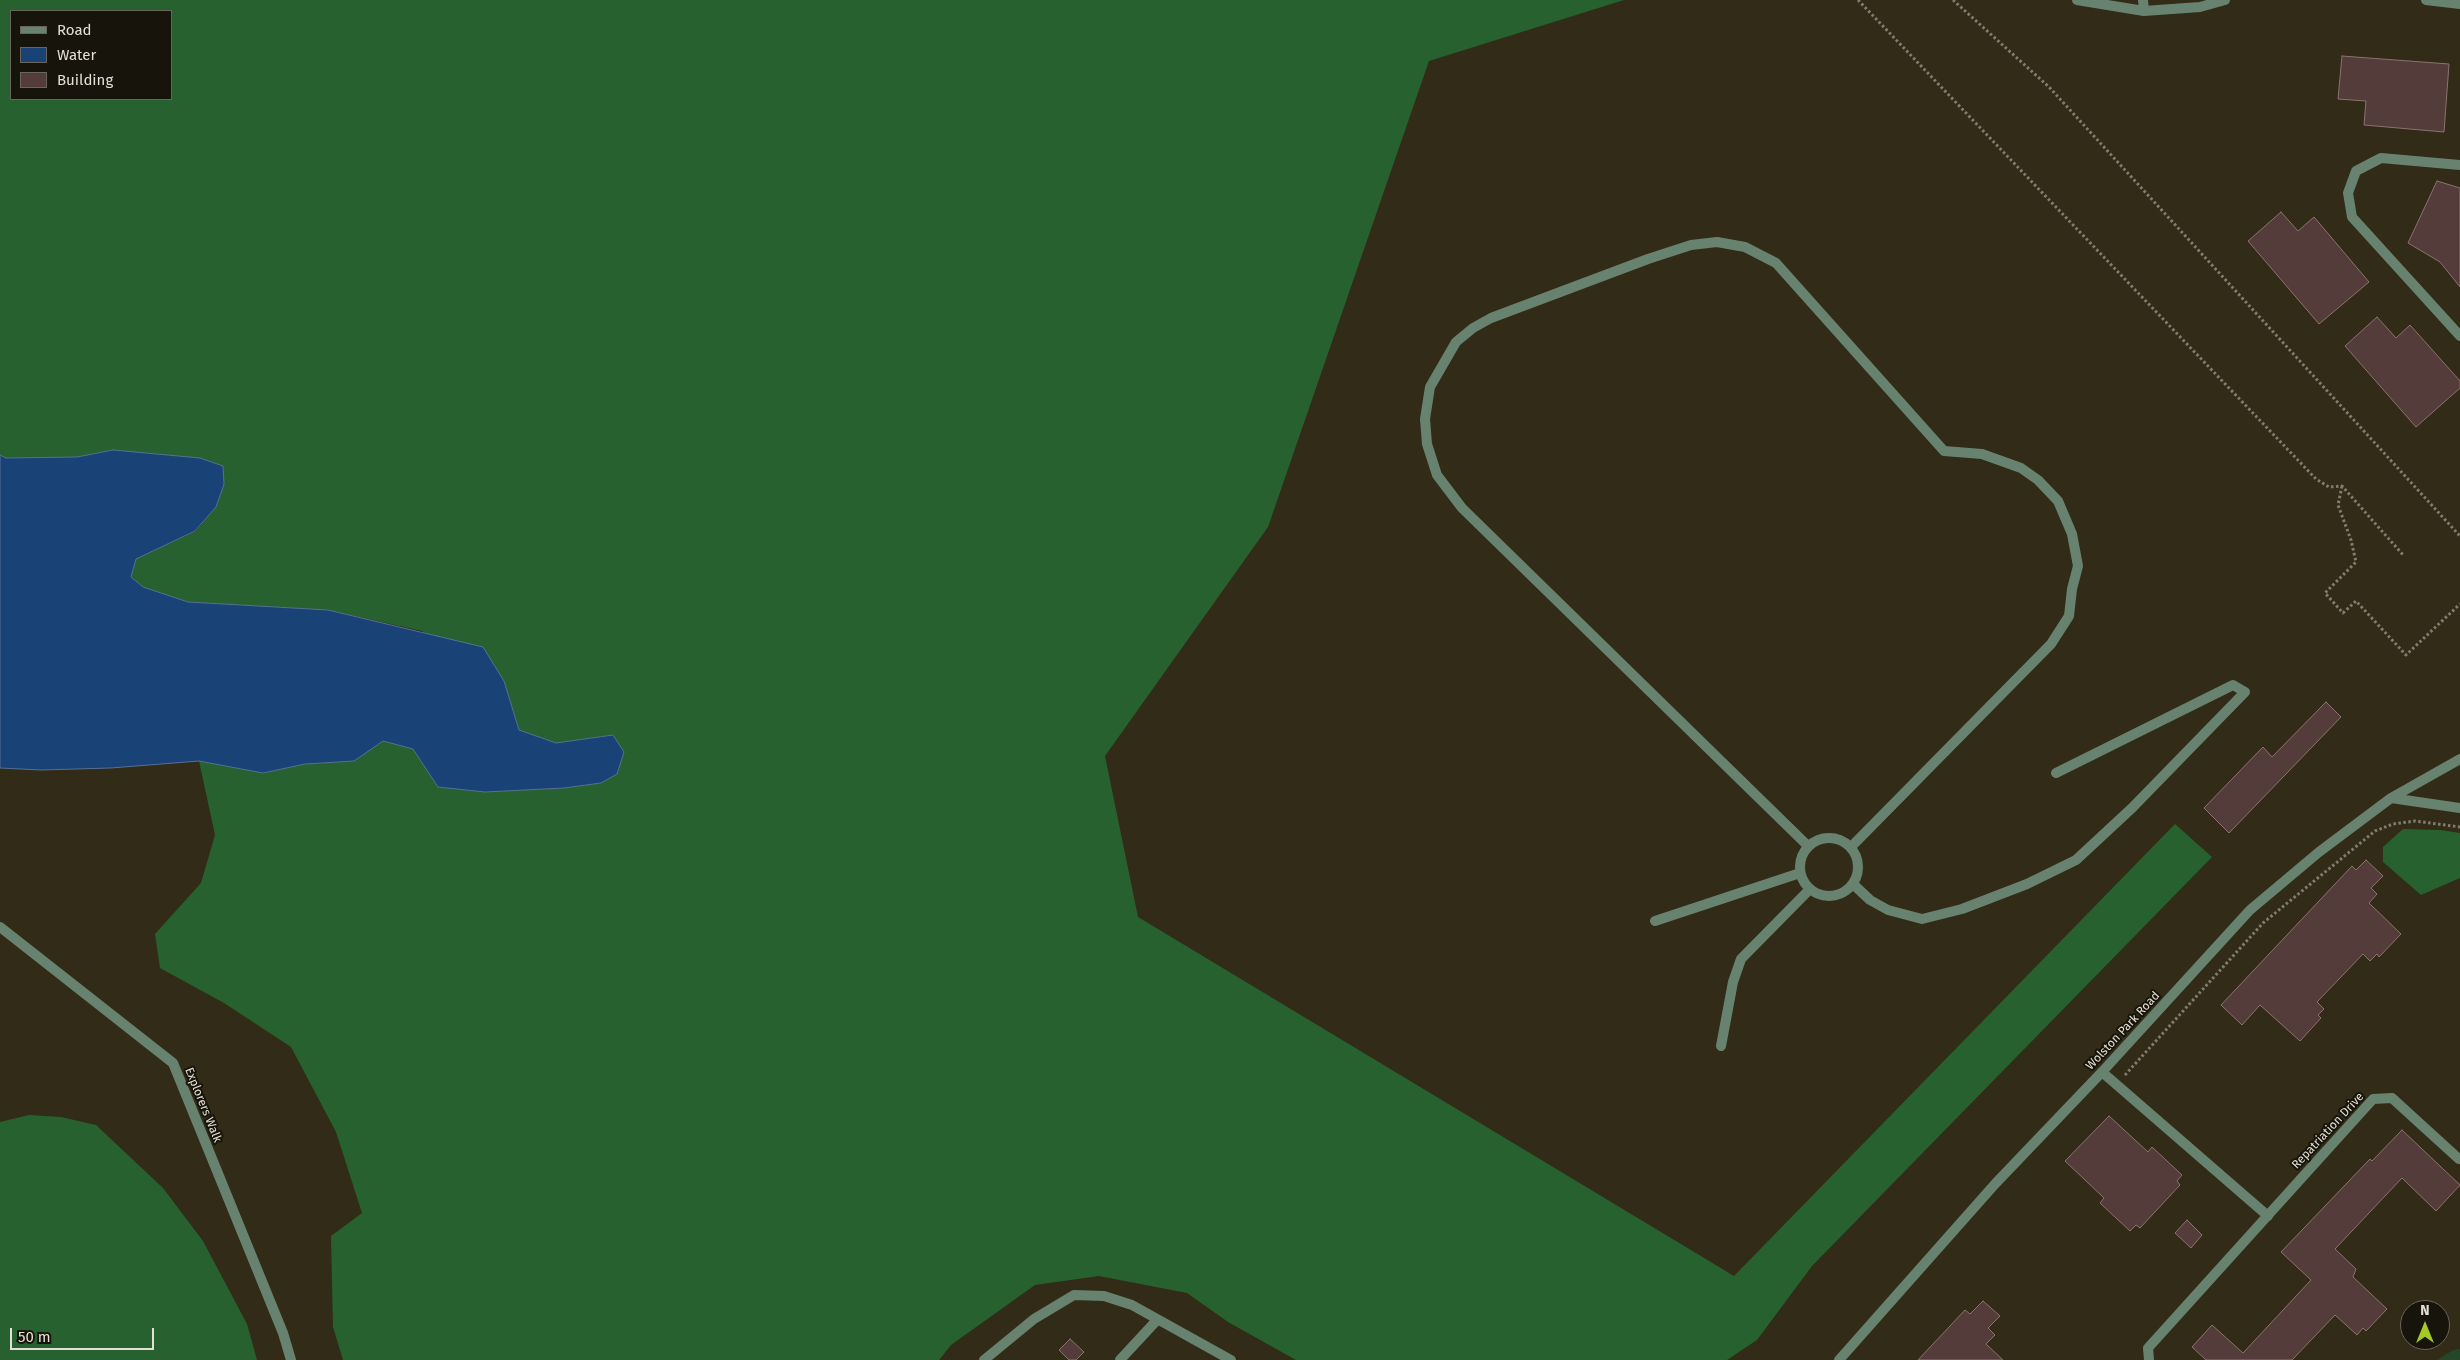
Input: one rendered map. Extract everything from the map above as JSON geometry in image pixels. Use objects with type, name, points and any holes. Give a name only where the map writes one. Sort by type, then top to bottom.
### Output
[{"type":"street","points":[[2076,0],[2144,11],[2200,7],[2225,0]]},
{"type":"street","points":[[2143,0],[2144,11]]},
{"type":"street","points":[[2426,0],[2460,4]]},
{"type":"street","points":[[2460,165],[2381,158],[2356,171],[2348,194],[2352,217],[2460,336]]},
{"type":"street","points":[[1808,846],[1462,508],[1437,475],[1427,444],[1425,420],[1430,387],[1456,342],[1474,328],[1491,318],[1648,259],[1691,245],[1717,242],[1744,247],[1776,263],[1944,451],[1982,454],[2021,468],[2038,480],[2058,502],[2072,534],[2078,566],[2072,589],[2069,616],[2051,644],[1851,847]]},
{"type":"street","points":[[1853,884],[1870,900],[1888,910],[1922,919],[1962,909],[2027,884],[2076,860],[2132,808],[2245,692],[2233,685],[2056,773]]},
{"type":"street","name":"Wolston Park Road","points":[[1840,1360],[1995,1184],[2102,1072],[2250,910],[2318,852],[2391,798],[2460,759]]},
{"type":"street","points":[[2391,798],[2460,808]]},
{"type":"street","points":[[1834,838],[1851,847],[1858,865],[1857,875],[1853,884],[1837,895],[1818,894],[1810,889],[1800,873],[1800,863],[1808,846],[1816,841],[1834,838]]},
{"type":"street","points":[[1655,921],[1800,873]]},
{"type":"street","points":[[1721,1046],[1733,982],[1741,959],[1810,889]]},
{"type":"street","name":"Explorers Walk","points":[[0,927],[172,1063],[283,1333],[291,1360]]},
{"type":"street","points":[[2102,1072],[2268,1216]]},
{"type":"street","name":"Repatriation Drive","points":[[2149,1360],[2148,1348],[2374,1099],[2392,1098],[2459,1159]]},
{"type":"street","points":[[984,1360],[1034,1319],[1074,1295],[1104,1296],[1132,1305],[1231,1360]]},
{"type":"street","points":[[1120,1360],[1157,1320]]},
{"type":"path","points":[[1858,0],[2316,479],[2329,486],[2342,486],[2404,556]]},
{"type":"path","points":[[1953,0],[2049,87],[2460,536]]},
{"type":"path","points":[[2342,486],[2338,505],[2351,540],[2356,562],[2325,593],[2344,613],[2356,601],[2406,655],[2460,604]]},
{"type":"path","points":[[2117,1084],[2263,923],[2375,831],[2393,824],[2414,821],[2460,827]]},
{"type":"green space","points":[[0,0],[1624,0],[1429,61],[1268,527],[1105,756],[1138,917],[1734,1276],[2175,824],[2212,857],[1812,1266],[1757,1340],[1727,1360],[1296,1360],[1228,1322],[1187,1293],[1099,1276],[1035,1285],[951,1345],[939,1360],[343,1360],[333,1327],[331,1236],[362,1213],[336,1132],[291,1047],[224,1003],[160,968],[155,934],[201,883],[215,835],[199,761],[263,773],[305,764],[354,761],[383,740],[413,749],[439,787],[485,792],[564,788],[601,783],[613,735],[556,743],[519,730],[504,681],[422,631],[328,610],[188,602],[143,587],[131,577],[136,559],[196,531],[216,507],[223,466],[200,458],[113,450],[77,457],[5,458],[0,455]]},
{"type":"green space","points":[[2403,829],[2441,830],[2460,833],[2460,878],[2421,895],[2383,862],[2383,847]]},
{"type":"green space","points":[[29,1115],[61,1117],[96,1125],[163,1188],[203,1241],[247,1324],[257,1360],[0,1360],[0,1122]]},
{"type":"green space","points":[[2460,1349],[2460,1360],[2437,1360],[2453,1350]]},
{"type":"water","points":[[113,450],[200,458],[223,466],[224,484],[216,507],[195,531],[136,559],[131,577],[143,587],[188,602],[328,610],[483,647],[504,681],[519,730],[556,743],[613,735],[624,752],[617,774],[601,783],[564,788],[485,792],[438,787],[413,749],[383,741],[354,761],[305,764],[263,773],[199,761],[111,768],[41,770],[0,768],[0,455],[6,458],[77,457]]},
{"type":"building","points":[[2342,56],[2449,64],[2444,132],[2364,125],[2366,101],[2338,99]]},
{"type":"building","points":[[2437,181],[2460,188],[2460,287],[2440,262],[2408,243]]},
{"type":"building","points":[[2281,212],[2298,231],[2314,217],[2369,282],[2319,324],[2248,241]]},
{"type":"building","points":[[2377,317],[2396,338],[2410,325],[2460,381],[2460,388],[2416,427],[2345,346]]},
{"type":"building","points":[[2326,702],[2341,717],[2229,833],[2204,808],[2263,747],[2272,757]]},
{"type":"building","points":[[2366,860],[2383,876],[2371,888],[2377,894],[2369,903],[2401,934],[2379,957],[2377,954],[2370,961],[2363,954],[2317,1002],[2324,1009],[2318,1015],[2321,1018],[2300,1041],[2260,1005],[2242,1025],[2221,1005],[2352,866],[2356,870]]},
{"type":"building","points":[[2109,1116],[2148,1152],[2152,1147],[2182,1175],[2177,1181],[2180,1185],[2140,1228],[2136,1225],[2130,1231],[2100,1203],[2104,1198],[2065,1161]]},
{"type":"building","points":[[2402,1130],[2460,1185],[2436,1211],[2402,1178],[2335,1249],[2356,1269],[2353,1277],[2387,1309],[2366,1331],[2363,1328],[2357,1335],[2335,1315],[2292,1360],[2206,1360],[2192,1347],[2212,1325],[2243,1353],[2311,1280],[2281,1252],[2370,1159],[2372,1161]]},
{"type":"building","points":[[2187,1220],[2202,1235],[2191,1248],[2175,1233]]},
{"type":"building","points":[[1983,1301],[2000,1316],[1988,1328],[1995,1335],[1986,1344],[2003,1360],[1918,1360],[1965,1310],[1970,1314]]},
{"type":"building","points":[[1070,1339],[1084,1352],[1076,1360],[1069,1360],[1059,1350]]}]
